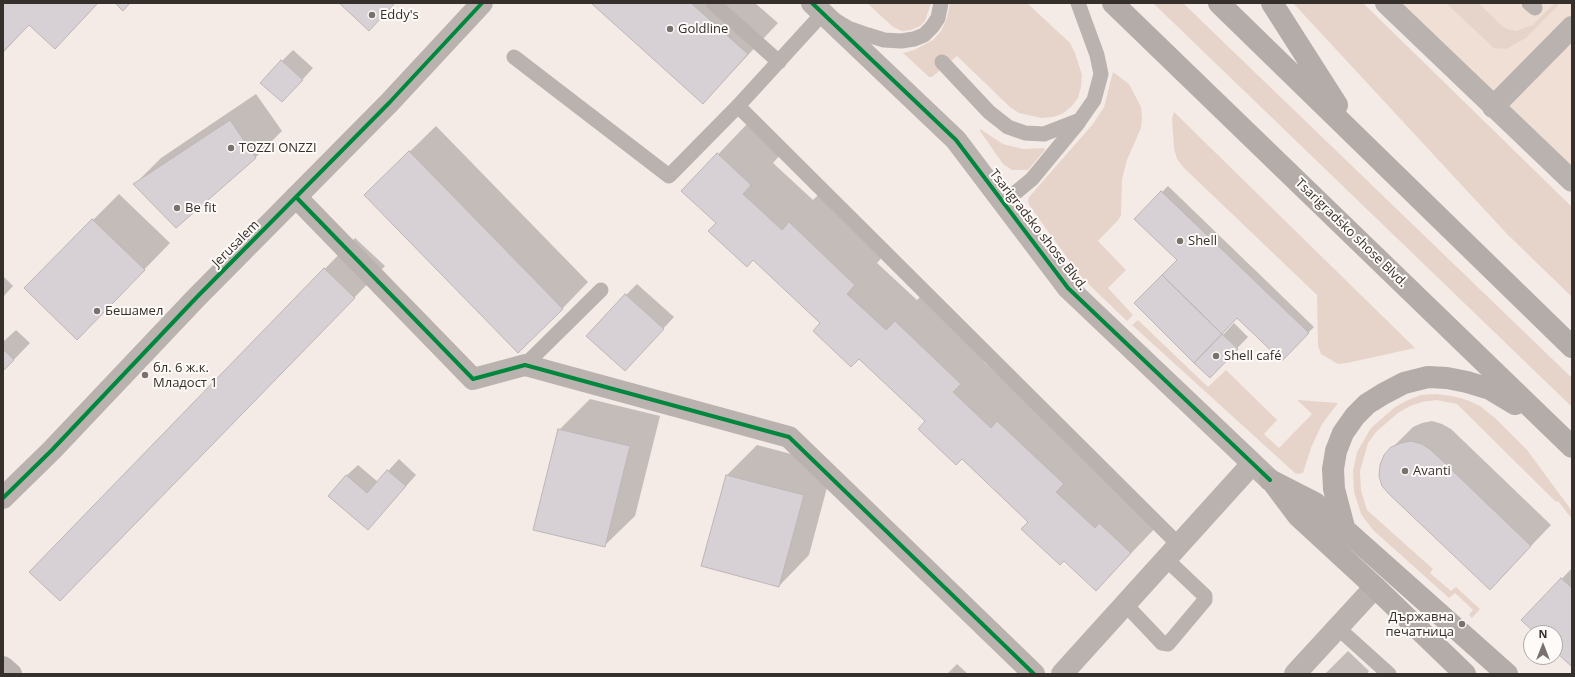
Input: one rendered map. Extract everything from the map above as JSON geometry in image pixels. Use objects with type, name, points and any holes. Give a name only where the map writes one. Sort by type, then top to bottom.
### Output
[{"type":"highway","name":"Tsarigradsko shose Blvd.","points":[[1113,3],[1569,444]]},
{"type":"highway","points":[[1219,3],[1572,347]]},
{"type":"highway","points":[[1272,3],[1357,136]]},
{"type":"highway","points":[[1344,527],[1334,489],[1333,469],[1336,451],[1343,433],[1355,416],[1368,404],[1404,383],[1428,378],[1447,378],[1490,389],[1513,402],[1569,444]]},
{"type":"highway","points":[[1270,480],[1315,503],[1344,527],[1508,674]]},
{"type":"highway","points":[[1270,480],[1298,516],[1375,587],[1465,674]]},
{"type":"street","name":"Jerusalem","points":[[3,498],[52,450],[196,298],[389,103],[482,3]]},
{"type":"street","points":[[1386,3],[1572,181]]},
{"type":"street","name":"Tsarigradsko shose Blvd.","points":[[818,8],[956,140],[1068,288],[1270,480]]},
{"type":"street","points":[[1493,107],[1572,27]]},
{"type":"street","points":[[296,197],[473,379],[526,365],[789,436],[1034,674]]},
{"type":"street","points":[[1062,674],[1252,464]]},
{"type":"street","points":[[1295,674],[1375,587]]},
{"type":"street","points":[[3,667],[11,674]]},
{"type":"lane","points":[[713,3],[779,62]]},
{"type":"lane","points":[[514,57],[669,176],[779,62],[818,8],[848,28],[884,40],[901,41],[914,39],[924,35],[938,18],[941,3]]},
{"type":"lane","points":[[1003,203],[1032,179],[1080,120],[1094,100],[1101,74],[1097,55],[1078,3]]},
{"type":"lane","points":[[942,62],[989,112],[1008,127],[1025,133],[1044,134],[1058,130],[1080,120]]},
{"type":"lane","points":[[738,106],[1172,552],[1205,596],[1205,600],[1168,644],[1162,643],[1125,604]]},
{"type":"lane","points":[[526,365],[601,290]]},
{"type":"lane","points":[[1338,628],[1389,674]]},
{"type":"shaded area","points":[[867,3],[931,3],[925,21],[920,26],[911,30],[902,31],[893,27]]},
{"type":"shaded area","points":[[950,3],[1027,3],[1070,43],[1075,53],[1082,75],[1078,98],[1071,107],[1062,114],[1053,117],[1041,118],[1019,113],[1010,107],[957,56],[932,77],[929,77],[903,53],[914,50],[933,40],[941,31],[947,18]]},
{"type":"shaded area","points":[[1153,3],[1183,3],[1572,378],[1572,407]]},
{"type":"shaded area","points":[[1293,3],[1363,3],[1572,207],[1572,297],[1507,234]]},
{"type":"shaded area","points":[[1386,3],[1572,3],[1572,181]]},
{"type":"shaded area","points":[[1446,3],[1478,3],[1502,26],[1516,31],[1533,25],[1555,3],[1560,3],[1526,38],[1506,49],[1494,48]]},
{"type":"shaded area","points":[[1113,72],[1129,84],[1141,107],[1142,118],[1141,128],[1127,160],[1122,179],[1121,215],[1098,241],[1126,270],[1108,288],[1133,315],[1127,321],[1081,277],[1029,205],[1028,201],[1029,197],[1093,124],[1104,107]]},
{"type":"shaded area","points":[[1174,112],[1415,348],[1338,364],[1321,354],[1318,346],[1317,295],[1184,168],[1177,159],[1174,148],[1172,118]]},
{"type":"shaded area","points":[[980,129],[1003,144],[1023,149],[1044,148],[1045,150],[1028,170],[1012,170],[1003,164]]},
{"type":"shaded area","points":[[1138,320],[1208,387],[1226,370],[1277,420],[1264,434],[1279,448],[1312,414],[1297,400],[1338,403],[1322,424],[1311,448],[1303,473],[1296,474],[1132,325]]},
{"type":"shaded area","points":[[1436,394],[1467,400],[1480,406],[1495,418],[1527,450],[1572,511],[1572,519],[1558,501],[1556,502],[1457,404],[1436,400],[1410,406],[1398,413],[1376,432],[1368,443],[1360,471],[1361,490],[1367,510],[1433,569],[1430,573],[1451,591],[1456,587],[1480,609],[1472,618],[1469,615],[1473,610],[1455,593],[1449,598],[1373,530],[1361,514],[1354,492],[1353,471],[1357,452],[1371,428],[1395,407],[1408,400],[1421,395]]},
{"type":"building","points":[[3,3],[98,3],[55,49],[29,25],[3,52]]},
{"type":"building","points":[[115,3],[130,3],[123,11]]},
{"type":"building","points":[[339,3],[395,3],[369,31]]},
{"type":"building","name":"Goldline","points":[[591,3],[691,3],[748,54],[703,104]]},
{"type":"building","points":[[281,60],[303,80],[282,102],[260,83]]},
{"type":"building","points":[[230,120],[256,158],[176,228],[133,184]]},
{"type":"building","points":[[409,151],[563,309],[518,353],[364,195]]},
{"type":"building","points":[[717,153],[751,185],[743,194],[782,230],[789,222],[855,285],[847,294],[886,330],[895,321],[961,384],[953,392],[991,428],[997,421],[1064,484],[1056,492],[1095,528],[1099,523],[1131,553],[1096,591],[1064,561],[1060,565],[1021,529],[1028,522],[962,459],[956,465],[918,429],[925,421],[859,359],[851,367],[813,331],[820,323],[753,260],[747,267],[708,231],[716,223],[681,191]]},
{"type":"building","points":[[1161,191],[1309,333],[1282,361],[1237,318],[1222,334],[1162,275],[1177,260],[1134,219]]},
{"type":"building","points":[[92,219],[145,270],[77,340],[24,288]]},
{"type":"building","points":[[324,268],[355,298],[60,601],[29,572]]},
{"type":"building","points":[[1162,275],[1222,334],[1194,363],[1134,303]]},
{"type":"building","points":[[625,294],[664,329],[625,371],[586,336]]},
{"type":"building","name":"Shell café","points":[[1222,334],[1238,349],[1210,378],[1194,363]]},
{"type":"building","points":[[3,349],[14,360],[3,371]]},
{"type":"building","points":[[558,429],[630,446],[605,547],[533,530]]},
{"type":"building","points":[[1411,441],[1422,444],[1431,450],[1531,546],[1490,590],[1382,486],[1379,476],[1380,465],[1384,455],[1391,447]]},
{"type":"building","points":[[387,470],[406,486],[368,530],[328,496],[346,475],[367,493]]},
{"type":"building","points":[[726,475],[804,495],[779,587],[701,566]]},
{"type":"building","points":[[1561,578],[1572,588],[1572,667],[1563,659],[1563,625],[1526,625],[1521,620]]},
{"type":"cycle path","points":[[3,498],[52,450],[196,298],[389,103],[482,3]]},
{"type":"cycle path","points":[[812,3],[956,140],[1068,288],[1270,480]]},
{"type":"cycle path","points":[[296,197],[473,379],[525,365],[789,437],[1034,674]]},
{"type":"place","name":"Eddy's","points":[[372,15]]},
{"type":"place","name":"Goldline","points":[[670,29]]},
{"type":"place","name":"TOZZI ONZZI","points":[[231,148]]},
{"type":"place","name":"Be fit","points":[[177,208]]},
{"type":"place","name":"Shell","points":[[1180,241]]},
{"type":"place","name":"Бешамел","points":[[97,311]]},
{"type":"place","name":"Shell café","points":[[1216,356]]},
{"type":"place","name":"бл. 6 ж.к. Младост 1","points":[[145,375]]},
{"type":"place","name":"Avanti","points":[[1405,471]]},
{"type":"place","name":"Държавна печатница","points":[[1462,624]]}]
